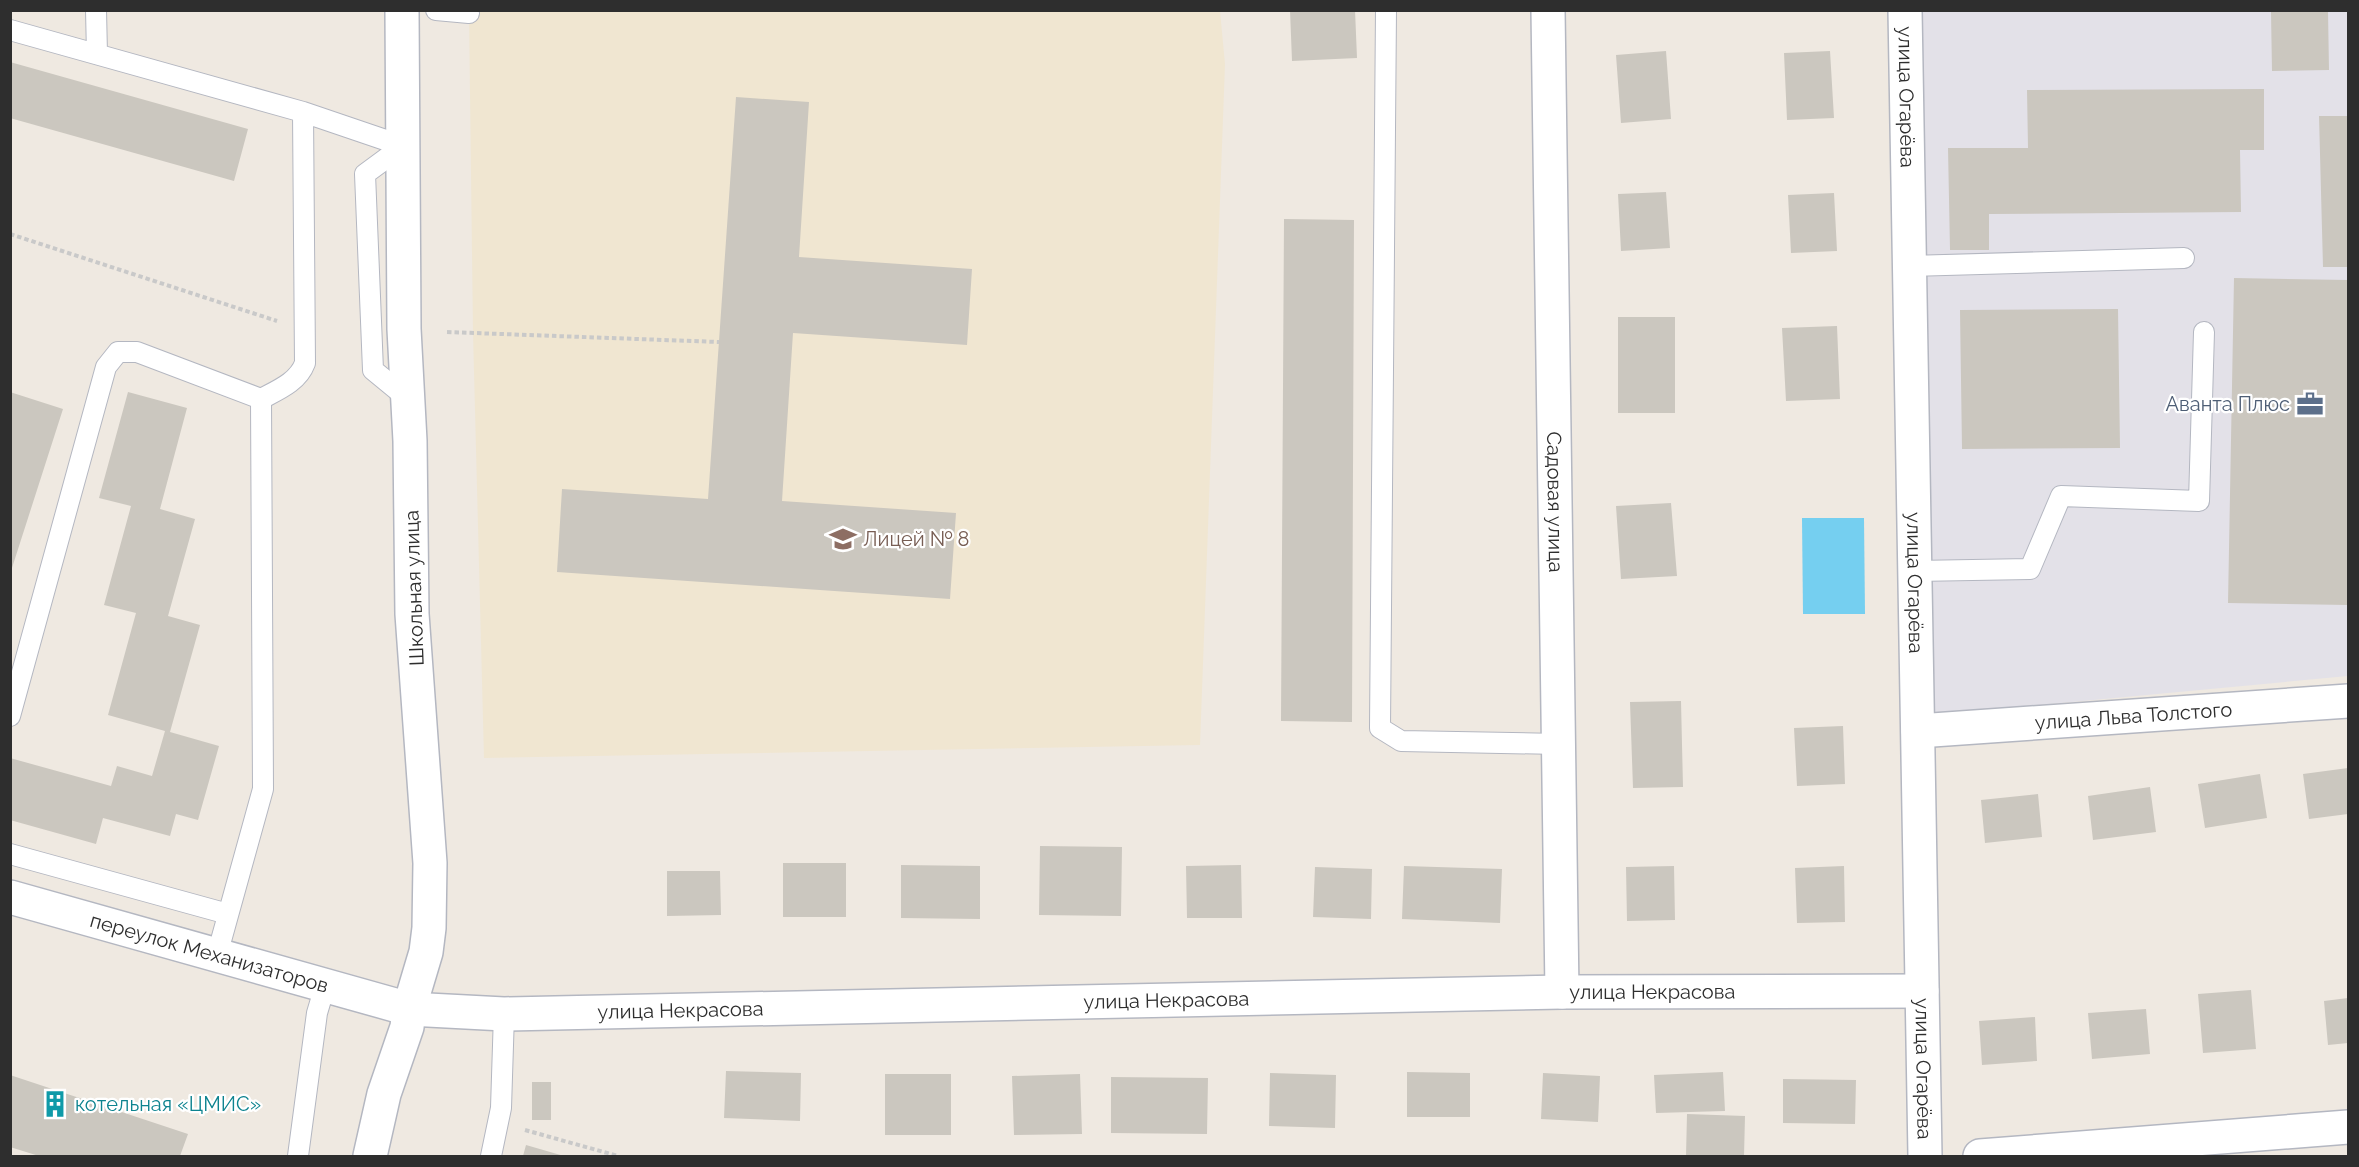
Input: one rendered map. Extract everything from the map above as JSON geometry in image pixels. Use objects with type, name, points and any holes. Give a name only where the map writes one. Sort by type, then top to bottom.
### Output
[{"type":"street","name":"Школьная улица","points":[[370,1156],[384,1094],[406,1026],[426,952],[429,928],[430,863],[412,614],[410,441],[406,398],[402,10]]},
{"type":"street","name":"Садовая улица","points":[[1548,10],[1562,992]]},
{"type":"street","name":"улица Огарёва","points":[[1905,10],[1925,1156]]},
{"type":"street","name":"улица Льва Толстого","points":[[1917,731],[2349,701]]},
{"type":"street","name":"переулок Механизаторов","points":[[10,897],[409,1009]]},
{"type":"street","name":"улица Некрасова","points":[[409,1009],[504,1014],[1562,992],[1922,991]]},
{"type":"street","points":[[1980,1156],[2349,1126]]},
{"type":"lane","points":[[96,10],[97,54]]},
{"type":"lane","points":[[436,10],[469,13]]},
{"type":"lane","points":[[1386,10],[1380,728],[1401,741],[1559,744]]},
{"type":"lane","points":[[10,30],[303,112],[403,146]]},
{"type":"lane","points":[[261,399],[301,374],[305,363],[303,112]]},
{"type":"lane","points":[[1910,266],[2184,258]]},
{"type":"lane","points":[[1915,571],[2030,569],[2061,496],[2199,501],[2205,332]]},
{"type":"lane","points":[[10,716],[106,367],[118,352],[137,351],[261,399]]},
{"type":"lane","points":[[217,955],[262,789],[261,399]]},
{"type":"lane","points":[[10,854],[228,914]]},
{"type":"lane","points":[[298,1156],[317,1013],[325,986]]},
{"type":"lane","points":[[491,1156],[501,1108],[504,1014]]},
{"type":"path","points":[[10,234],[278,321]]},
{"type":"path","points":[[447,332],[719,342]]},
{"type":"path","points":[[498,1123],[618,1156]]},
{"type":"shaded area","name":"Лицей № 8","points":[[469,11],[1220,11],[1225,64],[1200,745],[484,758],[473,333]]},
{"type":"shaded area","points":[[1920,11],[2348,11],[2348,676],[1932,715]]},
{"type":"water","points":[[1802,518],[1864,518],[1865,614],[1803,614]]},
{"type":"building","points":[[1290,10],[1355,10],[1357,58],[1292,61]]},
{"type":"building","points":[[2328,11],[2329,70],[2272,71],[2271,12]]},
{"type":"building","points":[[1666,51],[1671,119],[1621,123],[1616,55]]},
{"type":"building","points":[[1830,51],[1834,118],[1787,120],[1784,53]]},
{"type":"building","points":[[10,62],[248,129],[234,181],[10,118]]},
{"type":"building","points":[[2264,89],[2264,150],[2240,150],[2241,212],[1989,214],[1989,250],[1950,250],[1948,148],[2028,148],[2027,90]]},
{"type":"building","points":[[736,97],[809,102],[799,257],[972,269],[967,345],[793,333],[782,501],[956,513],[950,599],[557,572],[562,489],[708,499]]},
{"type":"building","points":[[2319,116],[2348,116],[2348,267],[2323,267]]},
{"type":"building","points":[[1666,192],[1670,248],[1621,251],[1618,194]]},
{"type":"building","points":[[1834,193],[1837,251],[1791,253],[1788,195]]},
{"type":"building","points":[[1284,219],[1354,220],[1352,722],[1281,721]]},
{"type":"building","points":[[2234,278],[2348,280],[2348,605],[2228,603]]},
{"type":"building","points":[[2118,309],[2120,448],[1962,449],[1960,310]]},
{"type":"building","points":[[1618,317],[1675,317],[1675,413],[1618,413]]},
{"type":"building","points":[[1837,326],[1840,399],[1786,401],[1782,328]]},
{"type":"building","points":[[10,392],[63,409],[11,571],[10,571]]},
{"type":"building","points":[[128,392],[187,408],[160,509],[195,519],[168,616],[200,625],[170,732],[219,746],[198,820],[176,814],[170,836],[103,818],[96,844],[10,820],[10,758],[111,786],[117,766],[152,776],[165,731],[108,715],[136,613],[104,605],[131,506],[99,498]]},
{"type":"building","points":[[1671,503],[1677,576],[1621,579],[1616,506]]},
{"type":"building","points":[[1681,701],[1683,787],[1633,788],[1630,702]]},
{"type":"building","points":[[1843,726],[1845,784],[1797,786],[1794,728]]},
{"type":"building","points":[[2348,768],[2348,814],[2309,819],[2303,774]]},
{"type":"building","points":[[2260,774],[2267,818],[2205,828],[2198,784]]},
{"type":"building","points":[[2150,787],[2156,832],[2093,840],[2088,796]]},
{"type":"building","points":[[2038,794],[2042,837],[1985,843],[1981,800]]},
{"type":"building","points":[[1040,846],[1122,847],[1121,916],[1039,915]]},
{"type":"building","points":[[783,863],[846,863],[846,917],[783,917]]},
{"type":"building","points":[[901,865],[980,866],[980,919],[901,918]]},
{"type":"building","points":[[1241,865],[1242,918],[1187,918],[1186,866]]},
{"type":"building","points":[[1404,866],[1502,869],[1500,923],[1402,919]]},
{"type":"building","points":[[1674,866],[1675,920],[1627,921],[1626,867]]},
{"type":"building","points":[[1844,866],[1845,922],[1797,923],[1795,868]]},
{"type":"building","points":[[1315,867],[1372,869],[1371,919],[1313,917]]},
{"type":"building","points":[[667,871],[720,871],[721,915],[667,916]]},
{"type":"building","points":[[2251,990],[2256,1049],[2203,1053],[2198,994]]},
{"type":"building","points":[[2348,998],[2348,1043],[2328,1045],[2324,1001]]},
{"type":"building","points":[[2146,1009],[2150,1054],[2092,1059],[2088,1013]]},
{"type":"building","points":[[2035,1017],[2037,1061],[1982,1065],[1979,1021]]},
{"type":"building","points":[[726,1071],[801,1073],[800,1121],[724,1118]]},
{"type":"building","points":[[1407,1072],[1470,1073],[1470,1117],[1407,1117]]},
{"type":"building","points":[[1723,1072],[1725,1111],[1656,1113],[1654,1075]]},
{"type":"building","points":[[1270,1073],[1336,1075],[1335,1128],[1269,1126]]},
{"type":"building","points":[[1543,1073],[1600,1076],[1598,1122],[1541,1119]]},
{"type":"building","points":[[885,1074],[951,1074],[951,1135],[885,1135]]},
{"type":"building","points":[[1080,1074],[1082,1134],[1014,1135],[1012,1076]]},
{"type":"building","name":"котельная «ЦМИС»","points":[[10,1075],[188,1134],[180,1156],[39,1156],[10,1147]]},
{"type":"building","points":[[1111,1077],[1208,1078],[1207,1134],[1111,1133]]},
{"type":"building","points":[[1783,1079],[1856,1080],[1855,1124],[1783,1123]]},
{"type":"building","points":[[532,1082],[551,1082],[551,1120],[532,1120]]},
{"type":"building","points":[[1687,1114],[1745,1116],[1744,1156],[1686,1156]]},
{"type":"building","points":[[526,1145],[564,1156],[523,1156]]},
{"type":"place","name":"Аванта Плюс","points":[[2310,404]]},
{"type":"place","name":"Лицей № 8","points":[[843,539]]},
{"type":"place","name":"котельная «ЦМИС»","points":[[55,1104]]}]
